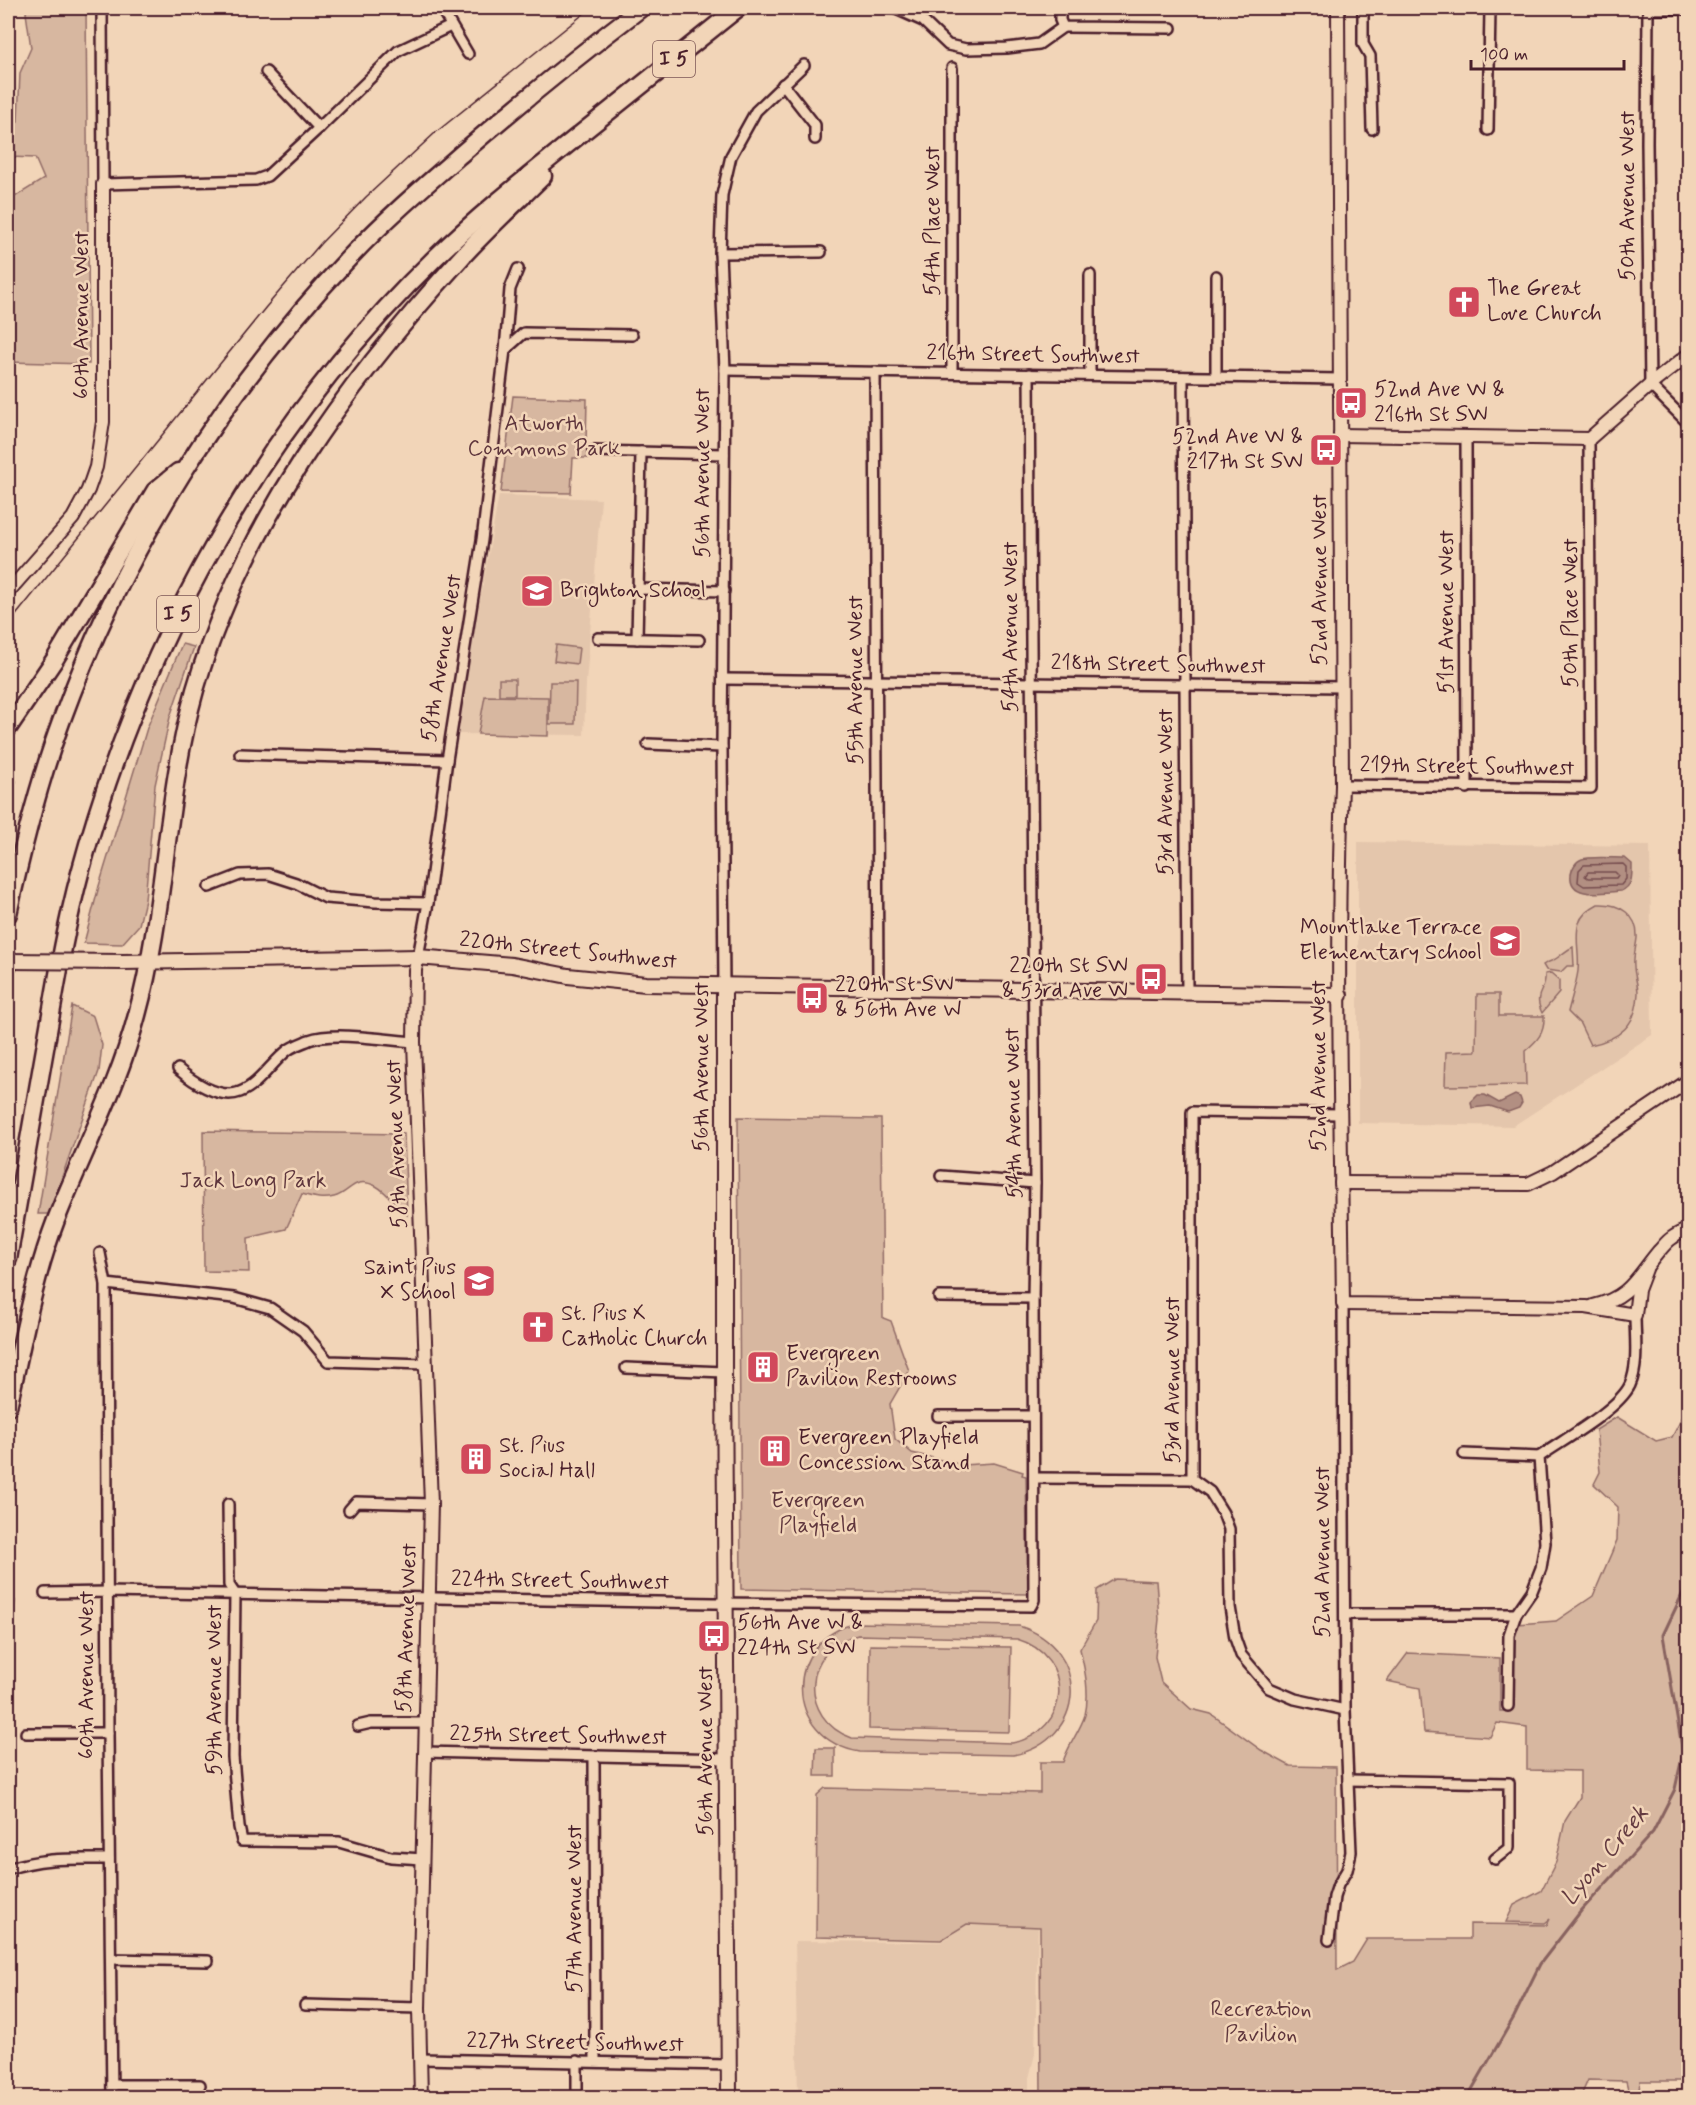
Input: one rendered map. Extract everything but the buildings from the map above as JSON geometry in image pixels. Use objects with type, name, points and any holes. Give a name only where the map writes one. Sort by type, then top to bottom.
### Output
[{"type":"highway","points":[[8,914],[19,862],[40,785],[83,665],[133,558],[209,432],[260,361],[306,305],[402,205],[575,58],[640,8]]},
{"type":"highway","name":"I 5","points":[[8,1259],[56,987],[80,874],[101,802],[127,729],[164,641],[192,585],[227,524],[278,444],[325,382],[381,315],[436,257],[517,185],[738,8]]},
{"type":"highway","points":[[8,1407],[48,1243],[76,1170],[104,1111],[123,1062],[146,982],[179,758],[195,690],[220,617],[236,579],[283,489],[332,417],[393,336],[462,256],[610,110]]},
{"type":"highway","points":[[8,728],[54,659],[155,491],[188,464]]},
{"type":"main road","name":"220th Street Southwest","points":[[8,961],[123,962],[418,957],[512,965],[603,980],[655,984],[1340,995]]},
{"type":"main road","name":"56th Avenue West","points":[[724,986],[729,2097]]},
{"type":"street","name":"60th Avenue West","points":[[8,592],[73,518],[88,490],[96,467],[103,422],[102,8]]},
{"type":"street","points":[[441,8],[468,54]]},
{"type":"street","points":[[894,8],[923,21],[948,45],[966,49],[1039,44],[1063,27],[1171,28]]},
{"type":"street","points":[[1060,8],[1060,20],[1063,27]]},
{"type":"street","name":"52nd Avenue West","points":[[1329,1940],[1334,1898],[1338,1885],[1347,1870],[1351,1852],[1345,1710],[1341,1183],[1340,858],[1342,785],[1338,8]]},
{"type":"street","points":[[1363,8],[1363,44],[1370,56],[1372,129]]},
{"type":"street","points":[[1488,130],[1490,8]]},
{"type":"street","points":[[1648,8],[1689,9]]},
{"type":"street","name":"50th Avenue West","points":[[1648,8],[1650,385]]},
{"type":"street","points":[[103,184],[256,180],[272,172],[398,51],[451,26]]},
{"type":"street","name":"56th Avenue West","points":[[724,986],[722,747],[725,370],[720,253],[722,195],[730,156],[756,111],[804,65]]},
{"type":"street","name":"54th Place West","points":[[952,68],[952,373]]},
{"type":"street","points":[[266,72],[320,128]]},
{"type":"street","points":[[783,84],[815,125],[815,139]]},
{"type":"street","points":[[720,253],[821,252]]},
{"type":"street","name":"58th Avenue West","points":[[421,2097],[420,2008],[431,1503],[414,1042],[415,970],[428,903],[447,760],[482,540],[510,289],[518,269]]},
{"type":"street","points":[[1090,275],[1090,375]]},
{"type":"street","points":[[1216,276],[1216,377]]},
{"type":"street","points":[[505,350],[524,333],[632,335]]},
{"type":"street","points":[[1340,435],[1589,439],[1650,385],[1689,355]]},
{"type":"street","name":"216th Street Southwest","points":[[725,370],[1340,379]]},
{"type":"street","name":"55th Avenue West","points":[[875,372],[878,988]]},
{"type":"street","name":"54th Avenue West","points":[[1029,374],[1035,1183],[1034,1600]]},
{"type":"street","name":"53rd Avenue West","points":[[1184,377],[1187,992]]},
{"type":"street","points":[[1650,385],[1689,423]]},
{"type":"street","name":"51st Avenue West","points":[[1466,437],[1467,788]]},
{"type":"street","name":"50th Place West","points":[[1589,439],[1591,788]]},
{"type":"street","points":[[593,451],[724,454]]},
{"type":"street","points":[[637,639],[641,452]]},
{"type":"street","points":[[638,589],[724,591]]},
{"type":"street","points":[[598,638],[699,640]]},
{"type":"street","name":"218th Street Southwest","points":[[723,679],[1341,687]]},
{"type":"street","points":[[648,744],[722,747]]},
{"type":"street","points":[[240,754],[447,760]]},
{"type":"street","name":"219th Street Southwest","points":[[1342,785],[1591,788]]},
{"type":"street","points":[[209,887],[240,875],[268,874],[296,883],[326,898],[428,903]]},
{"type":"street","points":[[178,1068],[192,1081],[217,1092],[239,1093],[253,1083],[288,1049],[312,1039],[338,1037],[414,1042]]},
{"type":"street","points":[[1341,1183],[1527,1184],[1553,1172],[1689,1082]]},
{"type":"street","name":"53rd Avenue West","points":[[1341,1114],[1192,1112],[1192,1479],[1210,1492],[1229,1529],[1230,1607],[1234,1638],[1241,1655],[1269,1688],[1294,1699],[1345,1710]]},
{"type":"street","points":[[941,1176],[1035,1183]]},
{"type":"street","points":[[1586,1307],[1609,1303],[1625,1293],[1670,1239],[1689,1229]]},
{"type":"street","name":"60th Avenue West","points":[[100,1253],[106,1284],[112,2097]]},
{"type":"street","points":[[1464,1454],[1539,1457],[1618,1402],[1630,1384],[1634,1362],[1638,1290],[1646,1269]]},
{"type":"street","points":[[106,1284],[234,1298],[270,1308],[303,1331],[328,1361],[425,1364]]},
{"type":"street","points":[[939,1297],[1033,1298]]},
{"type":"street","points":[[1343,1304],[1586,1307],[1635,1315]]},
{"type":"street","points":[[626,1368],[724,1372]]},
{"type":"street","points":[[938,1416],[1033,1416]]},
{"type":"street","points":[[1508,1706],[1509,1635],[1516,1614],[1532,1591],[1541,1568],[1545,1543],[1539,1457]]},
{"type":"street","points":[[1034,1478],[1192,1479]]},
{"type":"street","points":[[349,1510],[356,1502],[431,1503]]},
{"type":"street","name":"59th Avenue West","points":[[228,1504],[230,1585],[235,1594],[232,1757],[242,1841],[339,1842],[392,1857],[423,1859]]},
{"type":"street","name":"224th Street Southwest","points":[[45,1593],[108,1592],[1021,1608],[1031,1606],[1034,1600]]},
{"type":"street","points":[[1345,1614],[1516,1614]]},
{"type":"street","points":[[358,1725],[426,1723]]},
{"type":"street","points":[[26,1733],[108,1733]]},
{"type":"street","name":"225th Street Southwest","points":[[425,1752],[727,1759]]},
{"type":"street","name":"57th Avenue West","points":[[594,1757],[595,2061]]},
{"type":"street","points":[[1348,1780],[1509,1783],[1509,1848],[1495,1860]]},
{"type":"street","points":[[8,1869],[29,1862],[56,1858],[109,1859]]},
{"type":"street","points":[[112,1959],[207,1960]]},
{"type":"street","points":[[305,2006],[420,2008]]},
{"type":"street","name":"227th Street Southwest","points":[[420,2060],[595,2061],[729,2065]]},
{"type":"street","points":[[577,2061],[577,2097]]},
{"type":"street","points":[[112,2085],[200,2085]]},
{"type":"shaded area","name":"Brighton School","points":[[499,495],[601,499],[584,735],[456,734]]},
{"type":"shaded area","name":"Mountlake Terrace Elementary School","points":[[1358,842],[1650,846],[1652,1035],[1513,1126],[1358,1123]]},
{"type":"shaded area","points":[[1038,1924],[1035,2054],[1029,2078],[1029,2097],[798,2097],[795,1941],[941,1942],[967,1925]]},
{"type":"green space","points":[[27,8],[86,8],[89,364],[8,362],[8,201],[44,179],[35,158],[10,157],[8,159],[8,133],[18,121],[20,73],[31,48]]},
{"type":"green space","name":"Atworth Commons Park","points":[[513,396],[587,399],[588,458],[573,458],[571,493],[501,492]]},
{"type":"green space","points":[[182,644],[194,647],[170,717],[155,785],[145,900],[139,925],[122,944],[84,943],[147,728]]},
{"type":"green space","points":[[556,645],[579,648],[577,664],[554,661]]},
{"type":"green space","points":[[499,679],[515,679],[515,695],[499,695]]},
{"type":"green space","points":[[550,682],[576,682],[575,724],[549,724]]},
{"type":"green space","points":[[485,696],[548,697],[548,736],[478,734]]},
{"type":"green space","points":[[8,778],[16,781],[8,812]]},
{"type":"green space","points":[[1598,904],[1620,908],[1631,917],[1634,923],[1637,930],[1634,963],[1638,993],[1634,1014],[1625,1029],[1610,1039],[1590,1045],[1580,1024],[1568,1012],[1578,971],[1578,925],[1588,910]]},
{"type":"green space","points":[[1573,947],[1574,966],[1567,966],[1561,972],[1546,970],[1543,965]]},
{"type":"green space","points":[[1551,973],[1559,980],[1559,993],[1542,1013],[1539,996],[1545,974]]},
{"type":"green space","points":[[1477,994],[1499,994],[1499,1016],[1544,1016],[1539,1036],[1525,1051],[1526,1085],[1445,1086],[1446,1052],[1476,1051]]},
{"type":"green space","points":[[72,1006],[93,1016],[102,1045],[99,1071],[49,1214],[38,1214]]},
{"type":"green space","name":"Evergreen Playfield","points":[[738,1117],[881,1119],[883,1318],[891,1321],[909,1371],[890,1404],[895,1439],[912,1453],[962,1465],[994,1463],[1023,1472],[1022,1475],[1026,1476],[1028,1594],[741,1589]]},
{"type":"green space","name":"Jack Long Park","points":[[203,1131],[404,1134],[407,1215],[381,1189],[368,1183],[357,1184],[340,1195],[330,1198],[302,1194],[286,1229],[248,1238],[249,1272],[204,1271]]},
{"type":"green space","name":"Recreation Pavilion","points":[[1688,1406],[1688,1927],[1685,1927],[1685,1940],[1688,1940],[1688,1946],[1684,1950],[1682,2081],[1640,2081],[1638,2098],[1630,2097],[1626,2081],[1588,2080],[1580,2098],[1041,2097],[1040,1927],[967,1924],[941,1940],[816,1937],[817,1795],[825,1788],[1040,1793],[1040,1762],[1063,1762],[1085,1715],[1087,1690],[1080,1649],[1096,1621],[1097,1590],[1115,1579],[1156,1581],[1159,1619],[1155,1657],[1161,1682],[1191,1709],[1211,1714],[1261,1750],[1290,1766],[1336,1767],[1337,1970],[1353,1962],[1367,1939],[1470,1939],[1470,1924],[1547,1925],[1550,1919],[1545,1923],[1506,1922],[1514,1905],[1541,1891],[1556,1862],[1565,1821],[1580,1797],[1580,1771],[1527,1770],[1527,1727],[1497,1723],[1490,1737],[1424,1732],[1420,1688],[1387,1681],[1408,1653],[1500,1658],[1500,1711],[1510,1711],[1514,1668],[1514,1630],[1517,1629],[1518,1624],[1556,1621],[1593,1596],[1617,1540],[1618,1507],[1594,1484],[1600,1472],[1596,1430],[1617,1417],[1656,1441],[1672,1437]]},
{"type":"green space","points":[[15,1601],[8,1650],[8,1602]]},
{"type":"green space","points":[[857,1623],[1019,1626],[1043,1638],[1059,1654],[1069,1673],[1071,1694],[1067,1714],[1055,1732],[1037,1746],[1013,1755],[860,1752],[835,1743],[816,1729],[805,1710],[802,1689],[805,1668],[815,1648],[832,1633]],"holes":[[[858,1635],[1017,1639],[1036,1648],[1049,1661],[1057,1676],[1059,1693],[1055,1710],[1046,1724],[1032,1736],[1012,1743],[852,1738],[834,1729],[822,1716],[815,1700],[814,1684],[817,1668],[826,1653],[839,1642]]]},
{"type":"green space","points":[[870,1645],[1011,1647],[1009,1732],[869,1729]]},
{"type":"green space","points":[[816,1748],[835,1748],[835,1776],[815,1776]]},
{"type":"water","points":[[1625,858],[1632,864],[1632,876],[1625,889],[1589,893],[1575,888],[1571,874],[1572,869],[1580,860]]},
{"type":"water","points":[[1478,1095],[1485,1095],[1499,1103],[1515,1095],[1520,1097],[1522,1103],[1519,1108],[1508,1112],[1490,1106],[1472,1108],[1471,1102]]},
{"type":"waterway","name":"Lyon Creek","points":[[1467,2098],[1514,2017],[1540,1964],[1581,1911],[1653,1832],[1675,1789],[1683,1753],[1663,1635],[1688,1582]]},
{"type":"tram line","points":[[8,625],[266,307],[321,243],[366,197],[435,133],[591,8]]},
{"type":"place","name":"The Great Love Church","points":[[1464,302]]},
{"type":"place","name":"52nd Ave W & 216th St SW","points":[[1351,403]]},
{"type":"place","name":"52nd Ave W & 217th St SW","points":[[1326,450]]},
{"type":"place","name":"Brighton School","points":[[537,591]]},
{"type":"place","name":"Mountlake Terrace Elementary School","points":[[1505,941]]},
{"type":"place","name":"220th St SW & 53rd Ave W","points":[[1151,979]]},
{"type":"place","name":"220th St SW & 56th Ave W","points":[[812,998]]},
{"type":"place","name":"Saint Pius X School","points":[[479,1281]]},
{"type":"place","name":"St. Pius X Catholic Church","points":[[538,1327]]},
{"type":"place","name":"Evergreen Pavilion Restrooms","points":[[763,1367]]},
{"type":"place","name":"Evergreen Playfield Concession Stand","points":[[775,1451]]},
{"type":"place","name":"St. Pius Social Hall","points":[[476,1459]]},
{"type":"place","name":"56th Ave W & 224th St SW","points":[[714,1636]]}]
